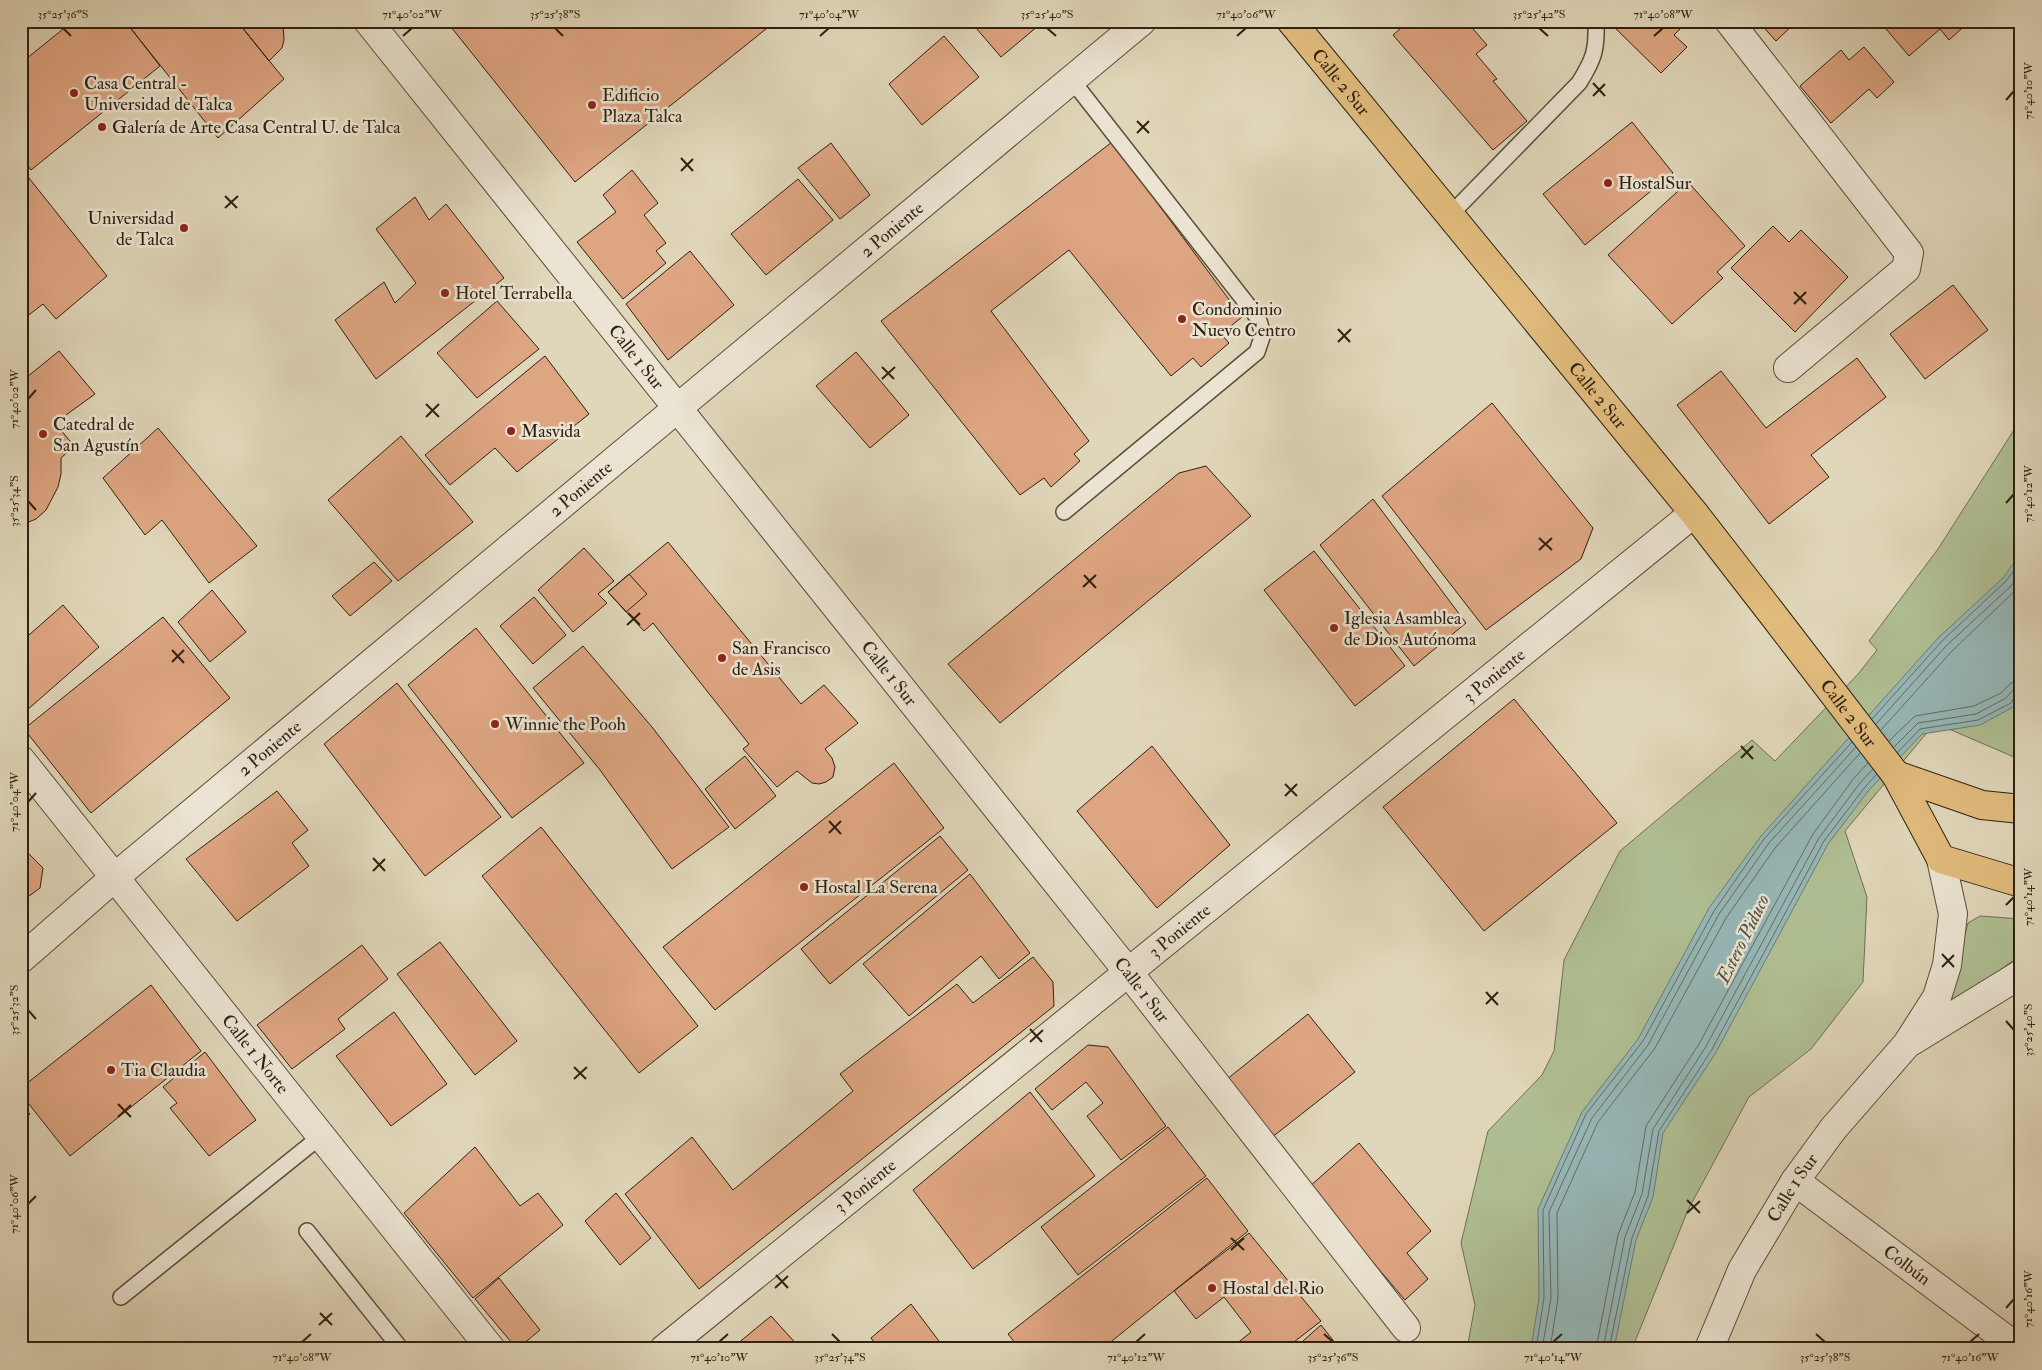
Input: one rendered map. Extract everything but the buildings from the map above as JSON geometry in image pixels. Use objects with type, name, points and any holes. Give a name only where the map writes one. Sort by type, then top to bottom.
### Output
[{"type":"main road","name":"Calle 2 Sur","points":[[1291,21],[1694,513],[1778,620],[1896,775],[1941,859]]},
{"type":"main road","points":[[1896,775],[1982,805],[2021,809]]},
{"type":"main road","points":[[1941,859],[2021,883]]},
{"type":"street","name":"Calle 1 Sur","points":[[368,21],[1128,973],[1406,1328]]},
{"type":"street","name":"2 Poniente","points":[[21,958],[1142,21]]},
{"type":"street","points":[[1729,21],[1909,253],[1906,269],[1788,368]]},
{"type":"street","name":"3 Poniente","points":[[664,1349],[1694,513]]},
{"type":"street","name":"Calle 1 Norte","points":[[25,772],[115,878],[492,1349]]},
{"type":"street","name":"Calle 1 Sur","points":[[1709,1349],[1711,1339],[1742,1270],[1795,1181],[1834,1129],[1907,1044],[1937,997],[1947,965],[1953,914],[1941,859]]},
{"type":"street","name":"Calle 1 Sur","points":[[1907,1044],[2021,974]]},
{"type":"street","name":"Colbún","points":[[1795,1181],[2019,1349]]},
{"type":"lane","points":[[1450,215],[1579,83],[1593,61],[1596,21]]},
{"type":"lane","points":[[1064,512],[1257,352],[1263,334],[1258,318],[1071,79]]},
{"type":"lane","points":[[121,1297],[322,1136]]},
{"type":"lane","points":[[307,1231],[401,1349]]},
{"type":"green space","points":[[2021,419],[2021,760],[1935,723],[1845,831],[1867,897],[1863,982],[1811,1049],[1749,1097],[1688,1210],[1632,1349],[1467,1349],[1475,1305],[1461,1243],[1488,1131],[1542,1075],[1554,1051],[1564,960],[1620,851],[1752,740],[1775,761],[1859,673],[1877,650],[1869,641],[1938,549]]},
{"type":"green space","points":[[1980,916],[2021,919],[2021,955],[1963,1001],[1951,1004],[1950,994],[1968,923]]},
{"type":"water","name":"Estero Piduco","points":[[2021,553],[2021,695],[2015,706],[1980,725],[1922,734],[1869,790],[1828,844],[1715,1054],[1663,1133],[1653,1197],[1636,1240],[1614,1349],[1531,1349],[1539,1298],[1538,1209],[1582,1112],[1638,1039],[1709,908],[1761,836],[1938,638],[2003,578]]},
{"type":"place","name":"Casa Central - Universidad de Talca","points":[[74,93]]},
{"type":"place","name":"Edificio Plaza Talca","points":[[592,105]]},
{"type":"place","name":"Galería de Arte Casa Central U. de Talca","points":[[102,127]]},
{"type":"place","name":"HostalSur","points":[[1608,183]]},
{"type":"place","name":"Universidad de Talca","points":[[184,228]]},
{"type":"place","name":"Hotel Terrabella","points":[[445,293]]},
{"type":"place","name":"Condominio Nuevo Centro","points":[[1182,319]]},
{"type":"place","name":"Masvida","points":[[511,431]]},
{"type":"place","name":"Catedral de San Agustín","points":[[43,434]]},
{"type":"place","name":"Iglesia Asamblea de Dios Autónoma","points":[[1334,628]]},
{"type":"place","name":"San Francisco de Asis","points":[[722,658]]},
{"type":"place","name":"Winnie the Pooh","points":[[495,724]]},
{"type":"place","name":"Hostal La Serena","points":[[804,887]]},
{"type":"place","name":"Tia Claudia","points":[[111,1070]]},
{"type":"place","name":"Hostal del Rio","points":[[1212,1288]]}]
